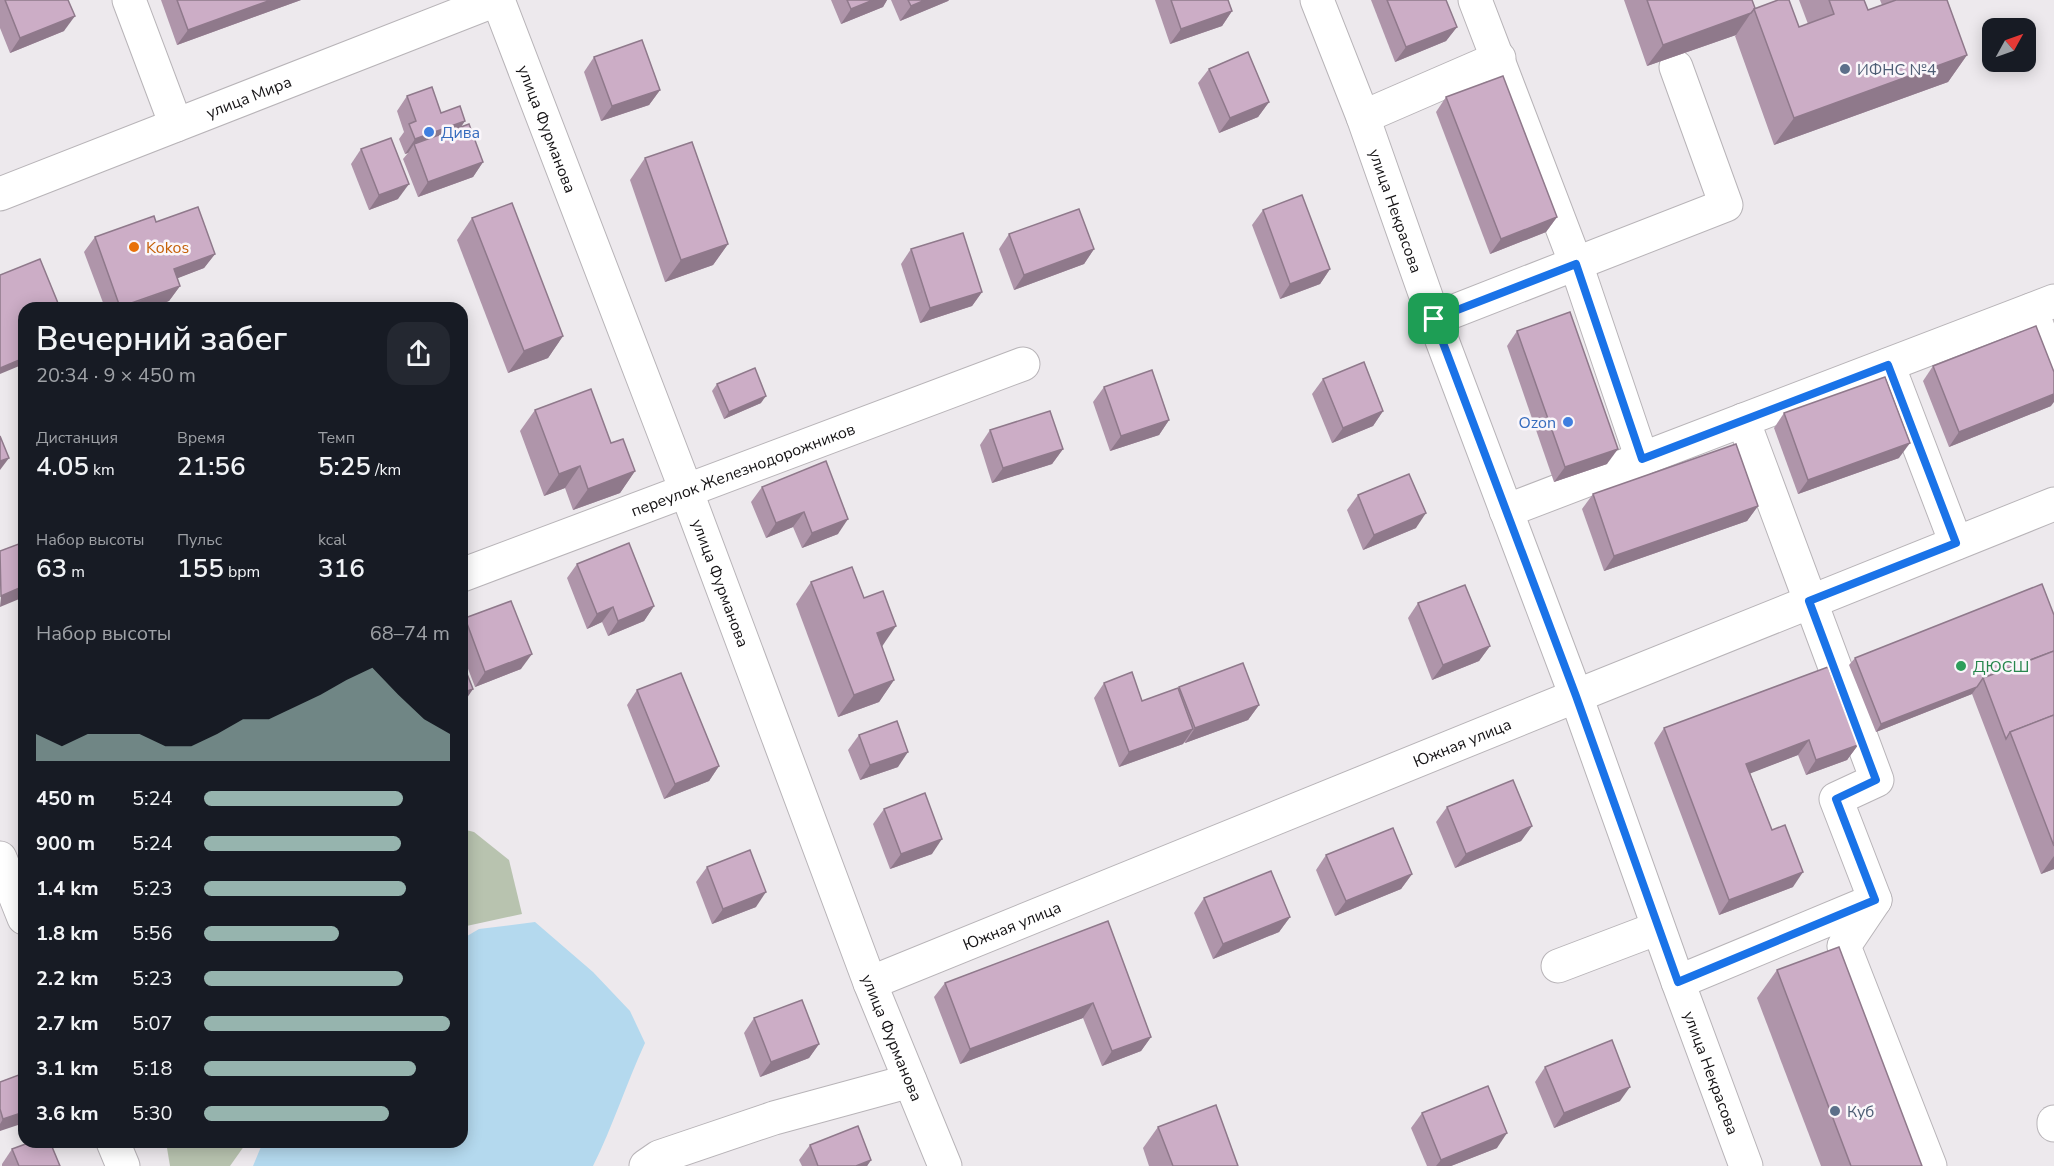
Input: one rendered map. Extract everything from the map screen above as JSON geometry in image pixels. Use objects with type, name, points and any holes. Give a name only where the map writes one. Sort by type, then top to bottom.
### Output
[{"type":"street","points":[[129,0],[176,125]]},
{"type":"street","name":"улица Мира","points":[[0,194],[497,0]]},
{"type":"street","name":"улица Фурманова","points":[[497,0],[686,490],[870,983],[945,1166]]},
{"type":"street","name":"улица Некрасова","points":[[1317,0],[1363,117],[1434,319],[1576,696],[1746,1166]]},
{"type":"street","points":[[1475,0],[1576,264],[1642,459]]},
{"type":"street","points":[[1363,117],[1499,58]]},
{"type":"street","points":[[1434,319],[1726,205],[1676,67]]},
{"type":"street","points":[[1506,511],[2043,306],[2054,369]]},
{"type":"street","name":"переулок Железнодорожников","points":[[468,572],[1023,364]]},
{"type":"street","points":[[1888,365],[1956,543]]},
{"type":"street","points":[[1743,420],[1876,780],[1836,799],[1875,900]]},
{"type":"street","name":"Южная улица","points":[[870,983],[1809,601],[2054,504]]},
{"type":"street","points":[[0,858],[18,903]]},
{"type":"street","points":[[1678,982],[1875,900]]},
{"type":"street","points":[[1875,900],[1844,946],[1930,1166]]},
{"type":"street","points":[[1558,966],[1659,928]]},
{"type":"street","points":[[646,1166],[659,1157],[774,1118],[910,1081]]},
{"type":"street","points":[[116,1148],[123,1166]]},
{"type":"green space","points":[[468,830],[474,832],[509,860],[522,914],[468,926]]},
{"type":"green space","points":[[167,1148],[243,1148],[230,1166],[170,1166]]},
{"type":"water","points":[[535,922],[593,972],[630,1011],[645,1043],[593,1166],[253,1166],[260,1148],[468,1148],[468,935],[479,929]]},
{"type":"building","points":[[5,0],[68,0],[75,16],[20,38]]},
{"type":"building","points":[[177,0],[271,0],[188,30]]},
{"type":"building","points":[[847,0],[873,0],[851,9]]},
{"type":"building","points":[[908,0],[925,0],[911,6]]},
{"type":"building","points":[[1171,0],[1228,0],[1232,11],[1181,29]]},
{"type":"building","points":[[1387,0],[1446,0],[1457,27],[1406,47]]},
{"type":"building","points":[[1647,0],[1752,0],[1755,8],[1751,13],[1663,45]]},
{"type":"building","name":"ИФНС №4","points":[[1778,0],[1789,0],[1799,27],[1834,14],[1829,0],[1864,0],[1868,10],[1896,0],[1947,0],[1967,55],[1794,118],[1754,9]]},
{"type":"building","points":[[642,40],[660,90],[612,106],[594,57]]},
{"type":"building","points":[[1248,52],[1269,102],[1230,118],[1209,69]]},
{"type":"building","points":[[1503,76],[1557,217],[1501,239],[1446,97]]},
{"type":"building","points":[[432,87],[441,113],[460,106],[465,121],[415,139],[409,124],[416,121],[407,96]]},
{"type":"building","points":[[469,124],[483,162],[428,182],[414,144]]},
{"type":"building","points":[[391,138],[409,184],[379,195],[361,149]]},
{"type":"building","points":[[692,142],[728,244],[681,260],[645,158]]},
{"type":"building","points":[[1302,195],[1330,269],[1290,284],[1263,210]]},
{"type":"building","points":[[512,203],[563,336],[524,351],[472,218]]},
{"type":"building","points":[[198,207],[215,254],[174,269],[180,286],[134,302],[118,302],[95,237],[154,216],[156,222]]},
{"type":"building","points":[[1079,209],[1094,249],[1024,275],[1009,234]]},
{"type":"building","points":[[963,233],[982,292],[930,308],[911,249]]},
{"type":"building","points":[[40,259],[58,302],[18,302],[18,360],[0,368],[0,275]]},
{"type":"building","points":[[1570,312],[1618,449],[1565,467],[1517,331]]},
{"type":"building","points":[[2036,326],[2054,372],[2054,394],[1959,432],[1933,366]]},
{"type":"building","points":[[1364,362],[1383,411],[1343,428],[1323,379]]},
{"type":"building","points":[[755,368],[766,396],[729,412],[717,384]]},
{"type":"building","points":[[1152,370],[1169,420],[1121,436],[1104,387]]},
{"type":"building","points":[[1885,377],[1910,443],[1808,480],[1784,413]]},
{"type":"building","points":[[591,389],[611,443],[623,439],[635,471],[588,489],[580,466],[559,474],[535,410]]},
{"type":"building","points":[[1050,411],[1063,449],[1003,468],[990,430]]},
{"type":"building","points":[[0,436],[9,458],[0,461]]},
{"type":"building","points":[[1736,444],[1758,506],[1614,556],[1593,494]]},
{"type":"building","points":[[826,461],[848,519],[812,533],[804,512],[776,523],[762,487]]},
{"type":"building","points":[[1409,474],[1426,513],[1374,535],[1358,495]]},
{"type":"building","points":[[629,543],[654,606],[618,621],[613,607],[597,614],[577,564]]},
{"type":"building","points":[[18,544],[18,589],[1,596],[0,551]]},
{"type":"building","points":[[852,567],[864,598],[883,591],[896,626],[877,633],[894,680],[854,695],[811,582]]},
{"type":"building","points":[[2042,584],[2054,615],[2054,651],[1983,678],[1977,687],[1881,724],[1855,658]]},
{"type":"building","points":[[1465,585],[1490,646],[1443,665],[1418,603]]},
{"type":"building","points":[[511,601],[532,654],[485,672],[468,626],[468,617]]},
{"type":"building","points":[[2054,651],[2054,715],[2010,732],[2006,739],[1983,678]]},
{"type":"building","points":[[1243,663],[1259,705],[1195,728],[1179,687]]},
{"type":"building","points":[[1828,667],[1858,745],[1816,760],[1809,740],[1746,764],[1772,830],[1785,825],[1803,872],[1729,900],[1664,728]]},
{"type":"building","points":[[1132,672],[1142,701],[1178,688],[1193,729],[1129,752],[1104,683]]},
{"type":"building","points":[[681,673],[719,766],[675,784],[637,690]]},
{"type":"building","points":[[468,676],[473,689],[468,691]]},
{"type":"building","points":[[2054,715],[2054,846],[2010,732]]},
{"type":"building","points":[[897,721],[908,752],[870,765],[859,735]]},
{"type":"building","points":[[1513,780],[1532,826],[1466,854],[1447,807]]},
{"type":"building","points":[[925,793],[942,839],[901,854],[884,809]]},
{"type":"building","points":[[1393,828],[1412,874],[1346,901],[1326,855]]},
{"type":"building","points":[[750,850],[766,892],[723,909],[707,867]]},
{"type":"building","points":[[1271,871],[1290,917],[1223,944],[1204,898]]},
{"type":"building","points":[[1108,921],[1151,1037],[1112,1051],[1093,1003],[970,1049],[945,983]]},
{"type":"building","points":[[1839,947],[1922,1166],[1851,1166],[1777,970]]},
{"type":"building","points":[[802,1000],[819,1044],[771,1062],[754,1018]]},
{"type":"building","points":[[1612,1040],[1630,1087],[1564,1113],[1545,1067]]},
{"type":"building","points":[[18,1075],[18,1114],[3,1119],[0,1109],[0,1082]]},
{"type":"building","points":[[1488,1086],[1507,1133],[1441,1160],[1422,1113]]},
{"type":"building","points":[[1216,1105],[1238,1166],[1173,1166],[1158,1127]]},
{"type":"building","points":[[858,1126],[871,1160],[856,1166],[818,1166],[810,1145]]},
{"type":"building","points":[[18,1147],[52,1148],[60,1166],[19,1166],[12,1149]]},
{"type":"place","name":"ИФНС №4","points":[[1845,69]]},
{"type":"place","name":"Дива","points":[[429,132]]},
{"type":"place","name":"Kokos","points":[[134,247]]},
{"type":"place","name":"Ozon","points":[[1568,422]]},
{"type":"place","name":"ДЮСШ","points":[[1961,666]]},
{"type":"place","name":"Куб","points":[[1835,1111]]},
{"type":"route","points":[[1576,264],[1642,459],[1888,365],[1956,543],[1809,601],[1876,780],[1836,799],[1875,900],[1678,982],[1576,696],[1434,319],[1576,264]]}]
